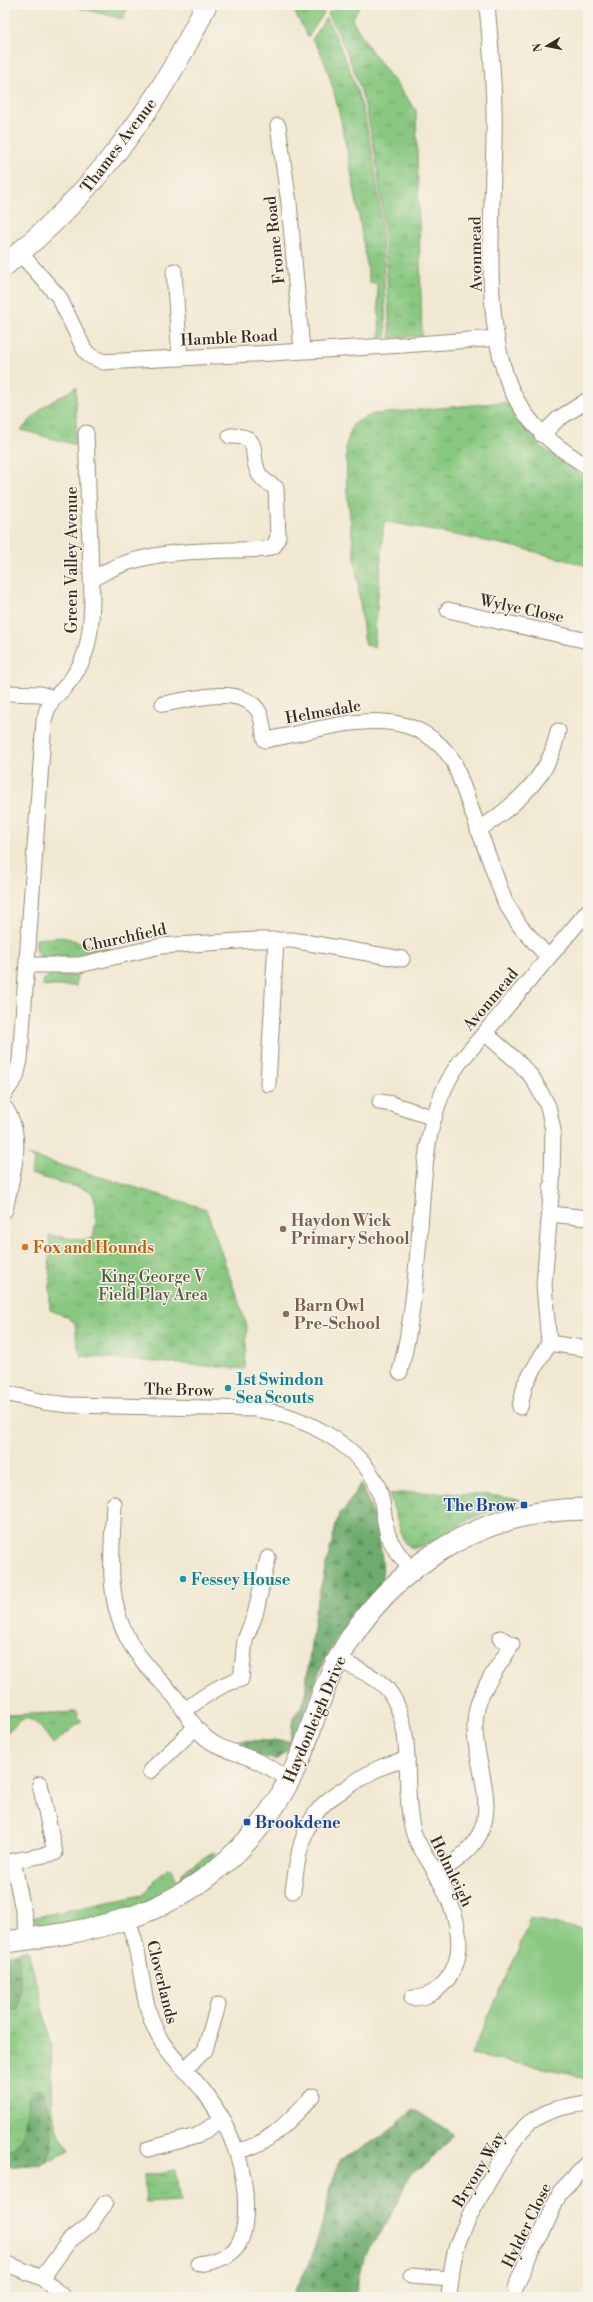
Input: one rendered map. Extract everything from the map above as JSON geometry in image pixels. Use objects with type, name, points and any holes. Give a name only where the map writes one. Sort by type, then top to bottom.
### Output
[{"type":"street","name":"Thames Avenue","points":[[12,259],[70,206],[118,150],[169,75],[206,5]]},
{"type":"street","name":"Avonmead","points":[[487,5],[494,136],[491,236],[496,338],[511,390],[542,436],[588,467]]},
{"type":"street","name":"Frome Road","points":[[278,126],[289,203],[302,350]]},
{"type":"street","name":"Hamble Road","points":[[12,259],[59,297],[78,337],[90,356],[104,362],[302,350],[387,348],[496,338]]},
{"type":"street","points":[[174,271],[180,358]]},
{"type":"street","points":[[542,436],[558,419],[588,400]]},
{"type":"street","name":"Green Valley Avenue","points":[[5,1093],[14,1083],[18,1072],[28,966],[44,721],[47,710],[54,698],[74,678],[85,657],[92,623],[92,580],[86,433]]},
{"type":"street","points":[[92,580],[105,572],[157,555],[266,549],[274,546],[278,537],[276,488],[260,475],[251,441],[244,436],[230,436]]},
{"type":"street","name":"Wylye Close","points":[[448,610],[588,641]]},
{"type":"street","points":[[5,693],[40,694],[54,698]]},
{"type":"street","name":"Helmsdale","points":[[163,704],[206,697],[240,697],[255,706],[260,714],[265,740],[363,721],[392,722],[416,730],[439,743],[454,762],[505,902],[520,926],[548,957]]},
{"type":"street","points":[[478,830],[510,807],[535,780],[551,755],[558,731]]},
{"type":"street","name":"Avonmead","points":[[400,1372],[412,1312],[424,1181],[434,1118],[451,1075],[548,957],[588,911]]},
{"type":"street","points":[[268,1084],[276,940]]},
{"type":"street","name":"Churchfield","points":[[28,966],[92,963],[133,951],[161,946],[276,940],[292,940],[402,959]]},
{"type":"street","points":[[486,1034],[518,1062],[532,1077],[548,1106],[553,1144],[550,1214],[544,1285],[548,1343],[525,1384],[520,1407]]},
{"type":"street","points":[[380,1102],[392,1104],[434,1118]]},
{"type":"street","points":[[5,1108],[14,1125],[16,1144],[5,1210]]},
{"type":"street","points":[[550,1214],[588,1218]]},
{"type":"street","points":[[548,1343],[588,1349]]},
{"type":"street","name":"The Brow","points":[[5,1393],[38,1401],[69,1405],[256,1409],[278,1413],[308,1423],[339,1443],[369,1472],[380,1493],[391,1542],[412,1570]]},
{"type":"street","points":[[114,1504],[112,1585],[115,1608],[126,1635],[138,1654],[185,1710],[195,1728],[216,1745],[272,1768],[289,1780]]},
{"type":"street","name":"Haydonleigh Drive","points":[[5,1942],[84,1931],[127,1920],[168,1902],[228,1861],[265,1818],[289,1780],[338,1659],[363,1618],[377,1602],[412,1570],[452,1543],[484,1528],[522,1516],[588,1509]]},
{"type":"street","points":[[185,1710],[216,1688],[241,1679],[245,1640],[255,1615],[268,1558]]},
{"type":"street","points":[[434,1870],[447,1867],[455,1862],[471,1847],[479,1836],[484,1823],[486,1795],[475,1743],[475,1722],[477,1708],[488,1681],[512,1644],[500,1638]]},
{"type":"street","name":"Holmleigh","points":[[338,1659],[378,1681],[390,1692],[402,1721],[407,1760],[406,1784],[412,1829],[434,1870],[454,1914],[459,1942],[453,1970],[439,1988],[428,1996],[412,1998]]},
{"type":"street","points":[[150,1772],[195,1728]]},
{"type":"street","points":[[293,1891],[298,1858],[305,1833],[322,1806],[374,1770],[387,1764],[407,1760]]},
{"type":"street","points":[[28,1939],[13,1862],[55,1853],[40,1784]]},
{"type":"street","name":"Cloverlands","points":[[127,1920],[133,1933],[139,1972],[153,2024],[159,2036],[205,2093],[222,2120],[237,2151],[246,2196],[245,2227],[241,2240],[228,2257],[199,2264]]},
{"type":"street","points":[[185,2069],[205,2050],[218,2005]]},
{"type":"street","points":[[237,2151],[254,2147],[270,2138],[312,2096]]},
{"type":"street","name":"Bryony Way","points":[[449,2297],[458,2241],[501,2162],[523,2128],[547,2112],[561,2107],[588,2103]]},
{"type":"street","points":[[148,2149],[197,2136],[222,2120]]},
{"type":"street","name":"Hylder Close","points":[[515,2289],[560,2192],[588,2163]]},
{"type":"street","points":[[42,2278],[69,2241],[90,2225],[104,2203]]},
{"type":"street","points":[[5,2263],[42,2278],[62,2296]]},
{"type":"street","points":[[411,2276],[452,2279]]},
{"type":"green space","points":[[68,5],[128,5],[123,19]]},
{"type":"green space","points":[[291,5],[316,5],[324,13],[308,37]]},
{"type":"green space","points":[[339,5],[355,5],[359,7],[352,20],[370,49],[416,110],[422,336],[390,338],[383,221],[376,163],[365,106],[358,82],[328,13]]},
{"type":"green space","points":[[326,18],[337,40],[356,87],[366,122],[373,157],[378,193],[384,266],[386,338],[380,338],[377,283],[370,283],[340,115],[322,55],[312,40]]},
{"type":"green space","points":[[76,387],[76,445],[21,430],[43,407]]},
{"type":"green space","points":[[506,402],[540,446],[588,478],[588,566],[521,548],[384,521],[374,647],[365,645],[347,492],[346,445],[353,424],[373,414]]},
{"type":"green space","points":[[63,937],[95,947],[110,949],[110,952],[95,957],[64,962],[46,960],[38,955],[36,939]]},
{"type":"green space","points":[[53,975],[77,976],[76,986],[43,986],[43,980]]},
{"type":"green space","name":"King George V Field Play Area","points":[[28,1155],[206,1209],[247,1326],[245,1369],[81,1356],[77,1343],[75,1323],[67,1317],[50,1310],[49,1235],[81,1240],[93,1238],[96,1212],[95,1199],[88,1190],[30,1174],[35,1159]]},
{"type":"green space","points":[[360,1484],[369,1502],[380,1544],[383,1569],[380,1584],[371,1597],[345,1625],[332,1647],[316,1679],[303,1719],[291,1744],[284,1753],[277,1759],[273,1759],[222,1743],[225,1740],[290,1741],[293,1718],[304,1702],[315,1610],[339,1513],[346,1508]]},
{"type":"green space","points":[[415,1492],[489,1495],[520,1500],[473,1518],[426,1544],[413,1549],[404,1542],[389,1494]]},
{"type":"green space","points":[[77,1712],[78,1717],[82,1721],[53,1744],[39,1726],[29,1719],[20,1721],[12,1729],[5,1732],[5,1715]]},
{"type":"green space","points":[[211,1853],[216,1853],[210,1862],[186,1881],[170,1891],[125,1912],[105,1917],[42,1927],[31,1918],[142,1895],[167,1868],[171,1869],[177,1880],[182,1878],[182,1872]]},
{"type":"green space","points":[[530,1918],[584,1930],[588,1920],[588,2080],[570,2073],[471,2055],[517,1953]]},
{"type":"green space","points":[[28,1950],[51,2043],[53,2113],[60,2135],[69,2151],[43,2164],[47,2160],[50,2113],[42,2092],[29,2097],[26,2122],[22,2137],[13,2148],[5,2152],[5,1998],[8,2005],[19,1996],[20,1974],[16,1953]]},
{"type":"green space","points":[[16,1953],[20,1972],[20,1998],[18,2010],[12,2010],[5,1998],[5,1955]]},
{"type":"green space","points":[[38,2089],[48,2104],[52,2126],[52,2137],[47,2157],[43,2164],[5,2167],[5,2152],[14,2148],[19,2142],[25,2126],[29,2099],[32,2091]]},
{"type":"green space","points":[[413,2109],[453,2134],[428,2164],[411,2173],[388,2221],[365,2254],[355,2297],[292,2297],[302,2278],[314,2247],[333,2180],[341,2159],[358,2151],[379,2137]]},
{"type":"green space","points":[[175,2170],[180,2201],[146,2203],[144,2175]]},
{"type":"place","name":"Haydon Wick Primary School","points":[[283,1229]]},
{"type":"place","name":"Fox and Hounds","points":[[25,1247]]},
{"type":"place","name":"Barn Owl Pre-School","points":[[286,1314]]},
{"type":"place","name":"1st Swindon Sea Scouts","points":[[228,1388]]},
{"type":"place","name":"The Brow","points":[[524,1505]]},
{"type":"place","name":"Fessey House","points":[[183,1579]]},
{"type":"place","name":"Brookdene","points":[[247,1822]]}]
